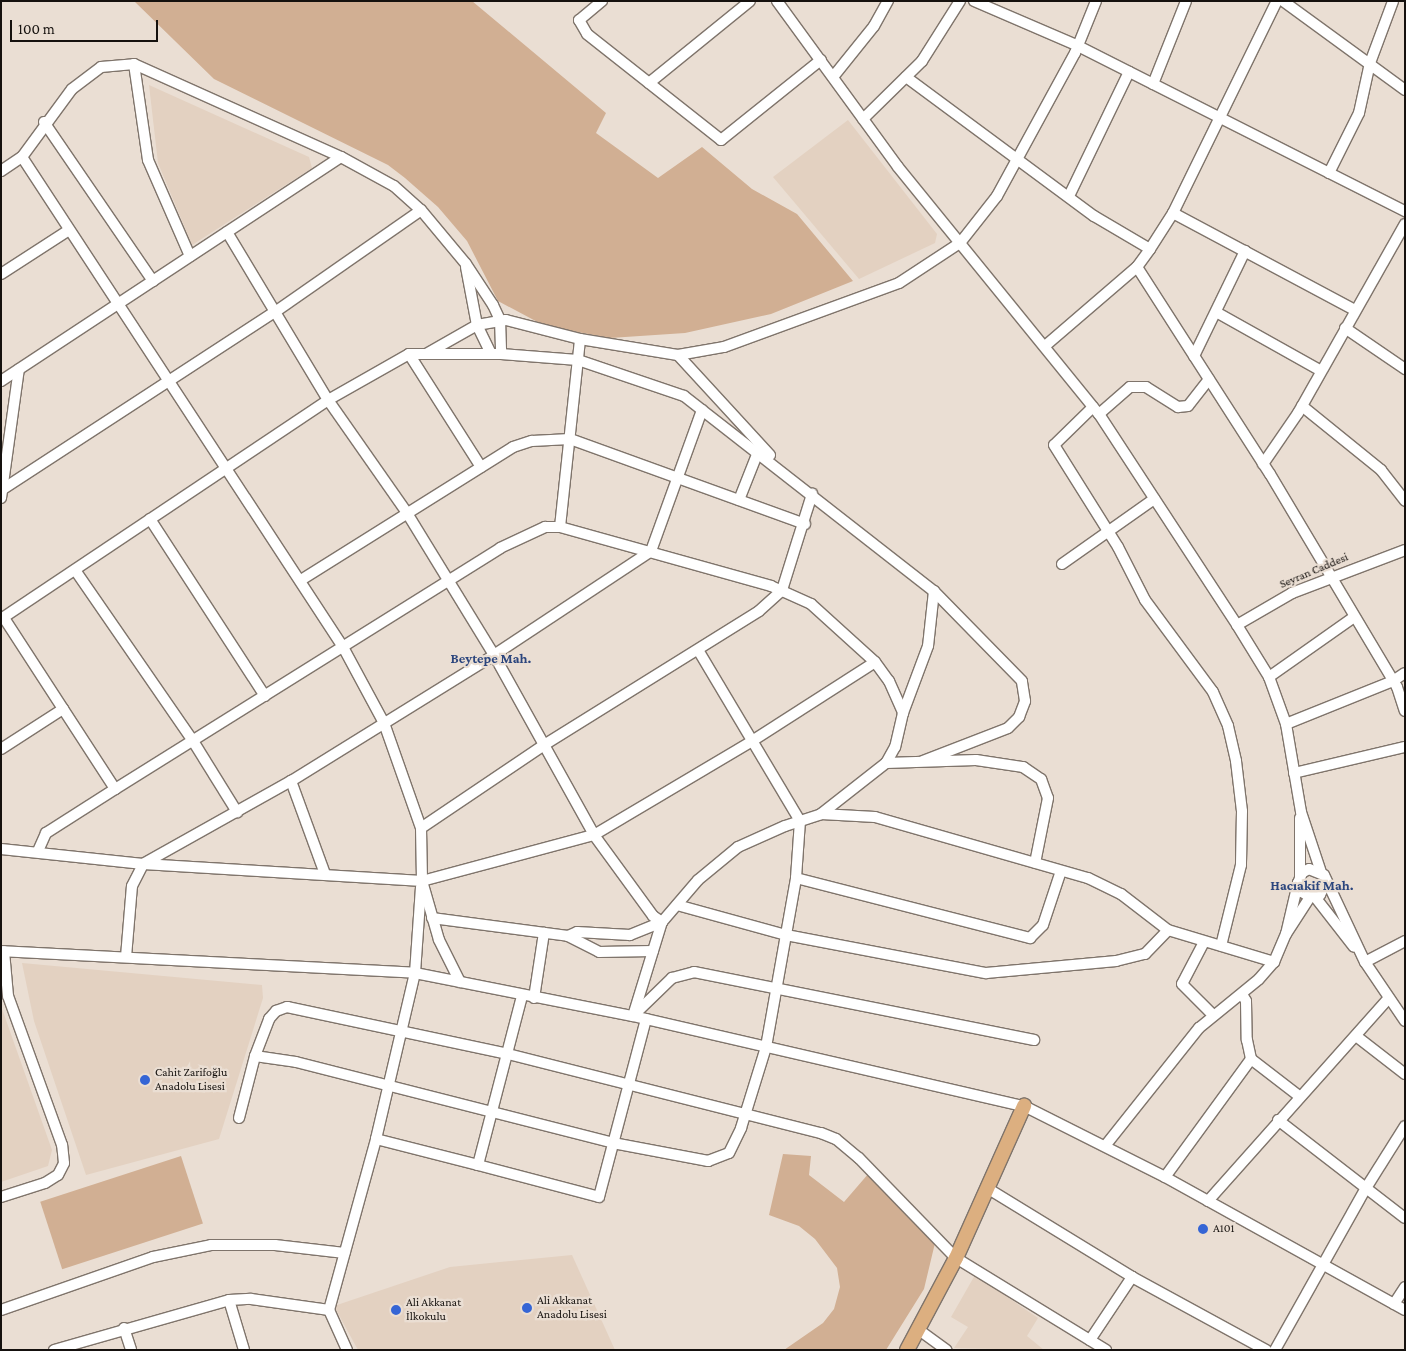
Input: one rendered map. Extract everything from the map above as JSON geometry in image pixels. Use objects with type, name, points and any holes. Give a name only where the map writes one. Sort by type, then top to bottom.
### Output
[{"type":"main road","points":[[914,1342],[956,1258],[1024,1106]]},
{"type":"street","points":[[602,1],[579,20],[586,34],[721,140],[820,60]]},
{"type":"street","points":[[649,83],[750,1]]},
{"type":"street","points":[[777,1],[863,119],[960,243],[1096,411],[1237,625],[1268,677],[1286,724],[1301,812],[1321,872],[1365,962],[1388,999],[1405,1021]]},
{"type":"street","points":[[833,77],[874,26],[888,1]]},
{"type":"street","points":[[863,119],[922,62],[960,1]]},
{"type":"street","points":[[974,1],[1076,45],[1405,211]]},
{"type":"street","points":[[426,354],[477,325],[500,320],[580,339],[678,355],[724,347],[858,300],[899,283],[960,243],[997,196],[1020,158],[1096,1]]},
{"type":"street","points":[[1153,84],[1186,1]]},
{"type":"street","points":[[1045,346],[1137,267],[1150,249],[1173,213],[1218,117],[1277,1]]},
{"type":"street","points":[[1283,1],[1405,90]]},
{"type":"street","points":[[1329,173],[1359,113],[1370,64],[1392,1]]},
{"type":"street","points":[[134,64],[148,160],[190,256]]},
{"type":"street","points":[[1,171],[22,157],[44,122],[72,89],[101,67],[134,64],[341,156],[394,186],[421,210],[466,264],[500,320],[496,354]]},
{"type":"street","points":[[1069,196],[1129,72]]},
{"type":"street","points":[[906,77],[1020,158],[1094,216],[1150,249]]},
{"type":"street","points":[[44,122],[153,281]]},
{"type":"street","points":[[1,380],[341,156]]},
{"type":"street","points":[[22,157],[301,580],[343,647],[384,723],[421,828],[422,881],[415,973],[376,1139],[329,1310],[347,1350]]},
{"type":"street","points":[[2,493],[168,380],[275,312],[421,210]]},
{"type":"street","points":[[1173,213],[1355,310]]},
{"type":"street","points":[[1263,464],[1302,406],[1405,224]]},
{"type":"street","points":[[1,274],[69,230]]},
{"type":"street","points":[[227,232],[328,400],[407,513],[494,655],[594,835],[653,916],[662,922]]},
{"type":"street","points":[[1194,356],[1245,251]]},
{"type":"street","points":[[466,264],[477,325],[496,354]]},
{"type":"street","points":[[1137,267],[1263,464],[1394,681],[1405,711]]},
{"type":"street","points":[[1216,312],[1321,371]]},
{"type":"street","points":[[1346,328],[1405,369]]},
{"type":"street","points":[[560,527],[580,339]]},
{"type":"street","points":[[409,354],[481,467]]},
{"type":"street","points":[[114,789],[3,619],[328,400],[409,354],[496,354],[578,360],[684,396],[788,474],[934,591],[1022,681],[1025,702],[1019,717],[1008,728],[923,761]]},
{"type":"street","points":[[678,355],[788,474]]},
{"type":"street","points":[[2,493],[19,369]]},
{"type":"street","points":[[1209,379],[1188,406],[1178,407],[1146,387],[1130,387],[1096,411],[1054,445],[1109,532],[1146,600],[1213,692],[1228,726],[1236,761],[1242,811],[1241,865],[1221,946]]},
{"type":"street","points":[[1302,406],[1381,470],[1405,501]]},
{"type":"street","points":[[126,957],[132,886],[143,864],[291,781],[494,655],[651,551],[702,410]]},
{"type":"street","points":[[301,580],[513,447],[532,440],[570,439],[678,476],[805,524]]},
{"type":"street","points":[[739,500],[758,452]]},
{"type":"street","points":[[421,828],[544,745],[759,611],[782,590],[805,524],[812,494]]},
{"type":"street","points":[[1062,564],[1154,499]]},
{"type":"street","points":[[150,519],[265,696]]},
{"type":"street","points":[[38,851],[46,833],[114,789],[500,548],[545,528],[560,527],[651,551],[782,590],[811,604],[875,662],[889,681],[903,713]]},
{"type":"street","name":"Seyran Caddesi","points":[[1237,625],[1292,593],[1329,576],[1405,550]]},
{"type":"street","points":[[75,570],[193,741],[237,812]]},
{"type":"street","points":[[633,1016],[662,922],[698,880],[738,847],[821,814],[886,764],[895,747],[903,713],[928,646],[934,591]]},
{"type":"street","points":[[1268,677],[1354,617]]},
{"type":"street","points":[[254,1056],[296,1062],[494,1111],[613,1143],[708,1161],[729,1153],[745,1114],[766,1047],[796,878],[800,821],[698,650]]},
{"type":"street","points":[[1,849],[38,851],[143,864],[422,881],[594,835],[752,741],[875,662]]},
{"type":"street","points":[[1286,724],[1394,681],[1405,673]]},
{"type":"street","points":[[1,749],[63,709]]},
{"type":"street","points":[[1294,773],[1405,747]]},
{"type":"street","points":[[886,764],[976,760],[1023,767],[1041,779],[1048,798],[1035,863]]},
{"type":"street","points":[[291,781],[325,874]]},
{"type":"street","points":[[1106,1146],[1212,1015],[1242,994],[1274,962],[1286,934],[1299,880],[1301,812]]},
{"type":"street","points":[[821,814],[875,817],[1061,871],[1106,886],[1168,930],[1274,962]]},
{"type":"street","points":[[1299,880],[1309,869],[1321,872]]},
{"type":"street","points":[[796,878],[1030,938],[1043,924],[1061,871]]},
{"type":"street","points":[[1299,880],[1302,892],[1312,897],[1365,962]]},
{"type":"street","points":[[422,881],[439,940],[460,982]]},
{"type":"street","points":[[1286,934],[1312,897],[1323,892],[1326,883]]},
{"type":"street","points":[[677,905],[786,935],[986,973],[1116,961],[1145,954],[1168,930]]},
{"type":"street","points":[[432,918],[568,936],[599,952],[653,951]]},
{"type":"street","points":[[568,936],[577,932],[630,935],[662,922]]},
{"type":"street","points":[[534,998],[544,933]]},
{"type":"street","points":[[1365,962],[1405,941]]},
{"type":"street","points":[[1204,942],[1182,984],[1212,1015]]},
{"type":"street","points":[[1,1196],[45,1183],[58,1175],[64,1163],[62,1145],[8,996],[3,951],[415,973],[522,996],[633,1016],[1024,1106],[1165,1177],[1405,1310]]},
{"type":"street","points":[[633,1016],[650,995],[672,978],[694,972],[1034,1040]]},
{"type":"street","points":[[1242,994],[1247,1010],[1247,1040],[1252,1059],[1299,1096]]},
{"type":"street","points":[[478,1165],[494,1111],[522,996]]},
{"type":"street","points":[[1208,1201],[1299,1096],[1388,999]]},
{"type":"street","points":[[239,1118],[254,1056],[269,1019],[276,1011],[288,1007],[508,1054],[821,1133],[840,1143],[956,1258],[1106,1350]]},
{"type":"street","points":[[376,1139],[599,1197],[646,1019]]},
{"type":"street","points":[[1356,1036],[1405,1074]]},
{"type":"street","points":[[1165,1177],[1252,1059]]},
{"type":"street","points":[[1278,1120],[1405,1218]]},
{"type":"street","points":[[1275,1350],[1366,1188],[1405,1126]]},
{"type":"street","points":[[987,1188],[1132,1277],[1266,1350]]},
{"type":"street","points":[[1,1310],[153,1257],[212,1245],[275,1245],[345,1253]]},
{"type":"street","points":[[1090,1340],[1132,1277]]},
{"type":"street","points":[[1394,1304],[1405,1286]]},
{"type":"street","points":[[54,1350],[124,1328],[229,1300],[251,1299],[329,1310]]},
{"type":"street","points":[[229,1300],[244,1350]]},
{"type":"street","points":[[124,1328],[131,1350]]},
{"type":"street","points":[[914,1342],[947,1350]]},
{"type":"shaded area","points":[[134,1],[472,1],[606,113],[596,133],[658,178],[702,147],[752,189],[797,214],[853,281],[771,314],[685,333],[610,338],[545,326],[498,301],[467,241],[438,207],[405,178],[388,165],[214,79]]},
{"type":"shaded area","points":[[149,85],[309,157],[312,168],[192,245],[158,163]]},
{"type":"shaded area","points":[[848,120],[937,234],[935,243],[859,279],[773,177]]},
{"type":"shaded area","name":"Cahit Zarifoğlu Anadolu Lisesi","points":[[22,963],[262,985],[263,998],[219,1139],[86,1175],[34,1021]]},
{"type":"shaded area","points":[[1,1006],[52,1150],[48,1166],[1,1182]]},
{"type":"shaded area","points":[[783,1154],[811,1156],[809,1175],[844,1202],[869,1173],[935,1243],[924,1289],[886,1350],[784,1350],[823,1323],[834,1309],[840,1287],[837,1268],[815,1239],[799,1226],[769,1215]]},
{"type":"shaded area","points":[[181,1156],[203,1224],[62,1269],[40,1202]]},
{"type":"shaded area","name":"Ali Akkanat Anadolu Lisesi","points":[[572,1255],[615,1350],[358,1350],[334,1306],[450,1267]]},
{"type":"shaded area","points":[[975,1275],[1038,1318],[1027,1336],[1044,1350],[954,1348],[968,1327],[951,1317]]},
{"type":"place","name":"Cahit Zarifoğlu Anadolu Lisesi","points":[[145,1080]]},
{"type":"place","name":"A101","points":[[1203,1229]]},
{"type":"place","name":"Ali Akkanat Anadolu Lisesi","points":[[527,1308]]},
{"type":"place","name":"Ali Akkanat İlkokulu","points":[[396,1310]]},
{"type":"district","name":"Beytepe Mah.","points":[[491,658]]},
{"type":"district","name":"Hacıakif Mah.","points":[[1312,885]]}]
